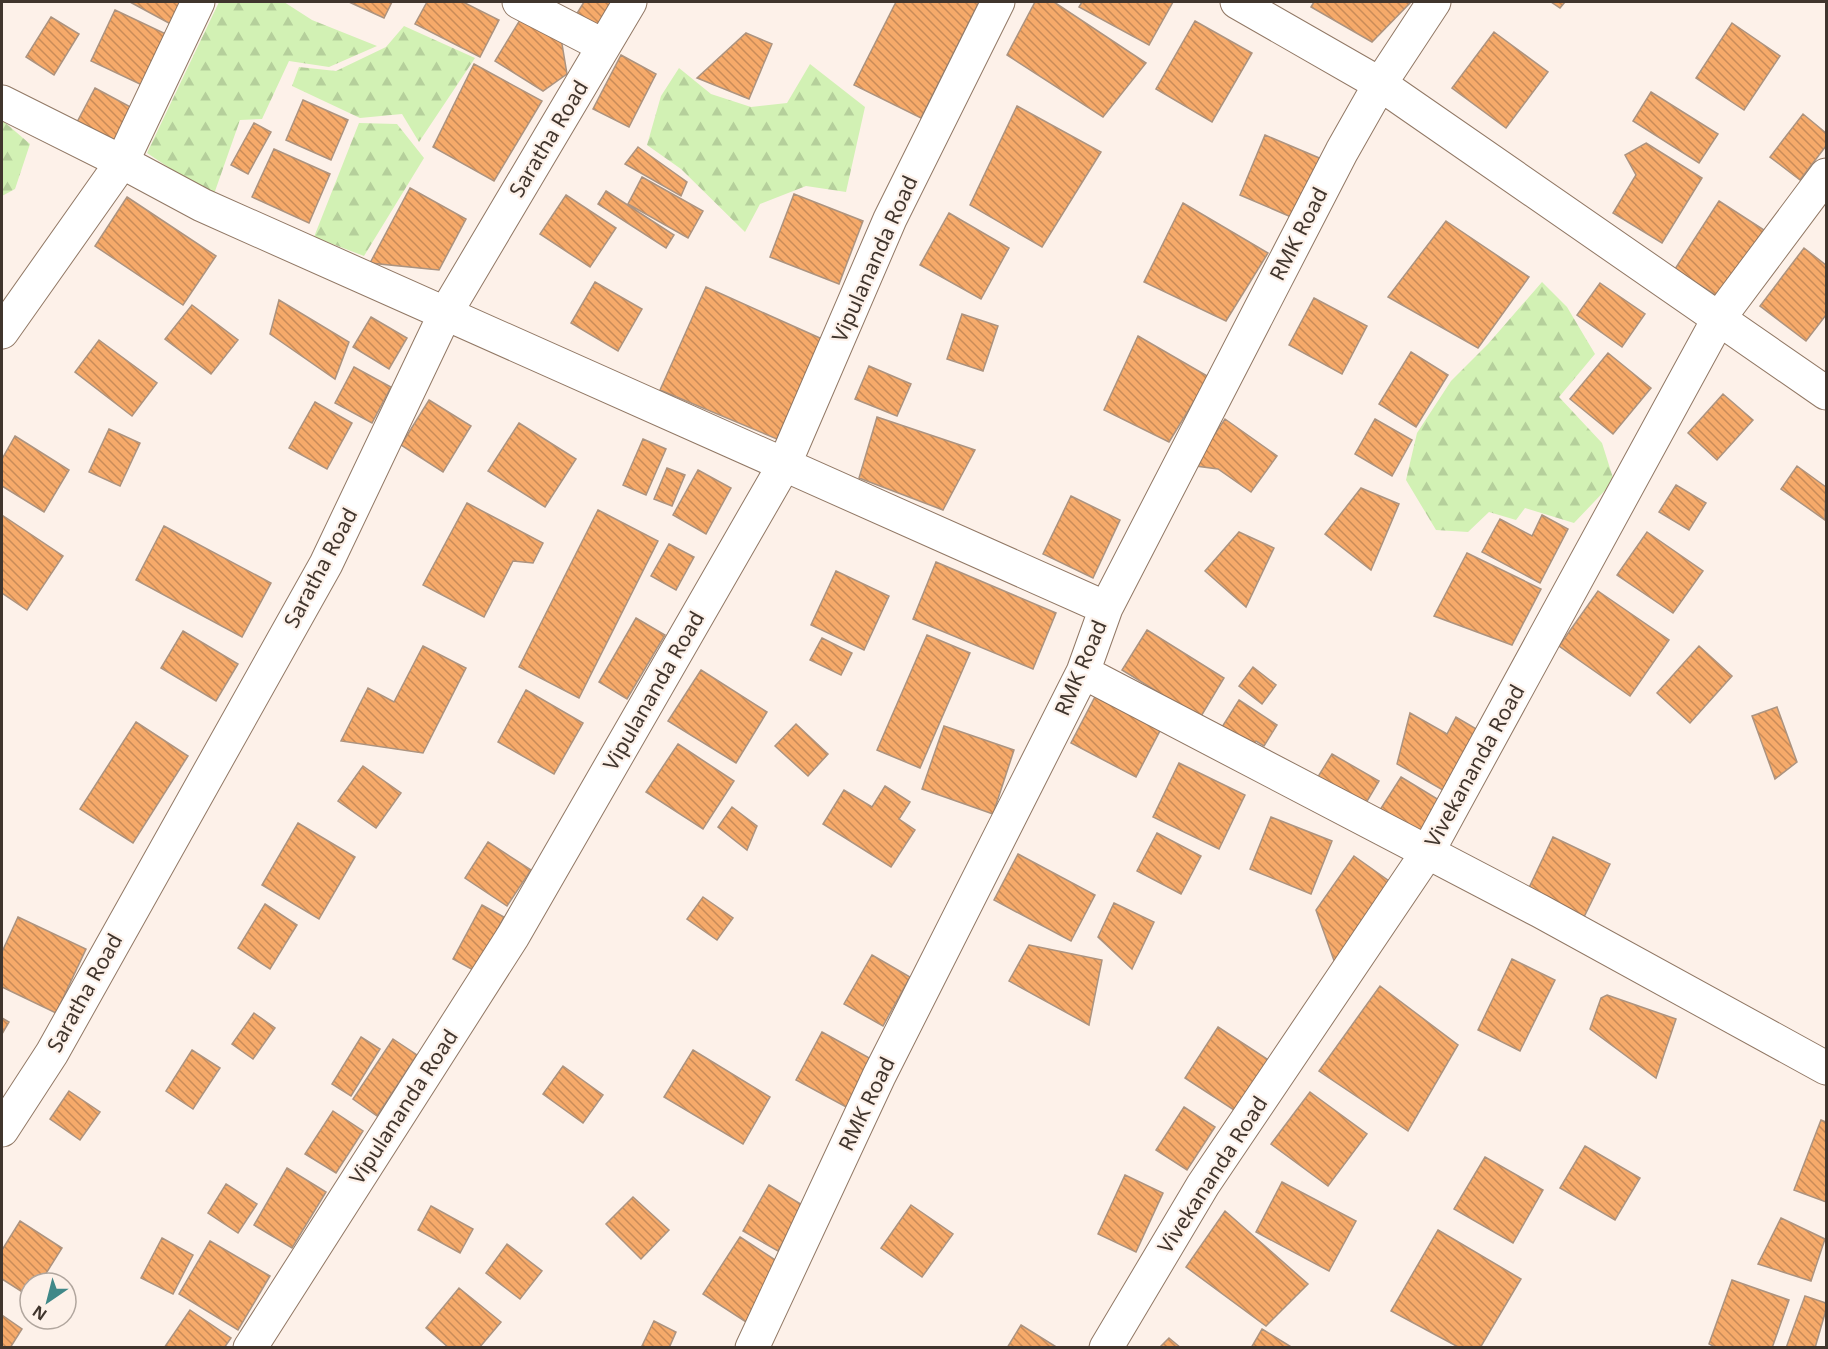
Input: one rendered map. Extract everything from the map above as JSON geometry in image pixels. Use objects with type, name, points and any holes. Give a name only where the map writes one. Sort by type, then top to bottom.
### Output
[{"type":"street","points":[[2,332],[122,162],[198,2]]},
{"type":"street","points":[[519,2],[604,46]]},
{"type":"street","name":"Saratha Road","points":[[2,1130],[52,1053],[326,564],[445,314],[630,2]]},
{"type":"street","name":"Vipulananda Road","points":[[250,1347],[513,936],[784,465],[890,219],[998,2]]},
{"type":"street","points":[[1237,2],[1380,84],[1827,393]]},
{"type":"street","name":"RMK Road","points":[[752,1347],[879,1076],[1083,672],[1106,608],[1342,151],[1380,84],[1434,2]]},
{"type":"street","points":[[2,102],[202,205],[1106,608]]},
{"type":"street","name":"Vivekananda Road","points":[[1106,1347],[1203,1185],[1427,854],[1719,318],[1827,175]]},
{"type":"street","points":[[1083,672],[1427,854],[1540,911],[1827,1068]]},
{"type":"green space","points":[[219,2],[284,2],[312,20],[377,46],[329,67],[289,61],[262,119],[240,120],[213,197],[147,153]]},
{"type":"green space","points":[[404,26],[475,58],[419,142],[402,114],[360,118],[292,86],[299,67],[336,71],[386,47]]},
{"type":"green space","points":[[810,64],[865,107],[846,192],[806,186],[760,204],[745,232],[681,169],[647,145],[661,96],[679,68],[711,94],[751,107],[787,103]]},
{"type":"green space","points":[[2,120],[30,144],[15,189],[2,196]]},
{"type":"green space","points":[[359,123],[397,124],[424,158],[364,256],[314,237]]},
{"type":"green space","points":[[1542,282],[1567,307],[1595,354],[1559,397],[1602,443],[1614,481],[1574,523],[1525,508],[1516,520],[1489,512],[1468,532],[1436,530],[1406,480],[1417,433],[1451,381],[1488,344]]},
{"type":"building","points":[[130,2],[193,2],[178,28]]},
{"type":"building","points":[[349,2],[392,2],[384,18]]},
{"type":"building","points":[[427,2],[463,2],[499,20],[480,57],[415,24]]},
{"type":"building","points":[[584,2],[619,2],[601,31],[576,15]]},
{"type":"building","points":[[896,2],[979,2],[921,118],[854,85]]},
{"type":"building","points":[[1035,2],[1054,2],[1146,63],[1103,117],[1007,55]]},
{"type":"building","points":[[1082,2],[1173,2],[1149,45],[1079,7]]},
{"type":"building","points":[[1314,2],[1411,2],[1372,42],[1311,7]]},
{"type":"building","points":[[1551,2],[1565,2],[1560,8]]},
{"type":"building","points":[[115,10],[166,34],[142,85],[91,61]]},
{"type":"building","points":[[523,15],[561,38],[567,74],[543,91],[495,61]]},
{"type":"building","points":[[51,17],[79,34],[54,75],[26,57]]},
{"type":"building","points":[[1195,21],[1252,53],[1212,122],[1156,89]]},
{"type":"building","points":[[1732,23],[1780,56],[1744,110],[1696,78]]},
{"type":"building","points":[[1494,32],[1548,72],[1506,128],[1452,88]]},
{"type":"building","points":[[746,33],[772,44],[749,99],[697,78]]},
{"type":"building","points":[[621,55],[656,74],[629,127],[593,109]]},
{"type":"building","points":[[474,64],[542,101],[494,181],[433,147]]},
{"type":"building","points":[[95,88],[138,111],[118,149],[75,126]]},
{"type":"building","points":[[1651,92],[1718,134],[1699,163],[1633,121]]},
{"type":"building","points":[[303,100],[348,120],[331,160],[286,140]]},
{"type":"building","points":[[1017,106],[1101,152],[1042,247],[970,205]]},
{"type":"building","points":[[1803,114],[1826,133],[1826,146],[1800,180],[1770,157]]},
{"type":"building","points":[[254,123],[271,132],[248,174],[231,165]]},
{"type":"building","points":[[1265,135],[1324,160],[1298,220],[1240,195]]},
{"type":"building","points":[[1646,143],[1702,178],[1662,243],[1613,213],[1636,175],[1625,155]]},
{"type":"building","points":[[638,147],[687,182],[681,196],[625,164]]},
{"type":"building","points":[[274,149],[330,174],[309,223],[252,197]]},
{"type":"building","points":[[642,177],[703,211],[688,238],[628,204]]},
{"type":"building","points":[[410,188],[466,219],[439,270],[370,263]]},
{"type":"building","points":[[606,191],[674,235],[666,248],[598,204]]},
{"type":"building","points":[[794,194],[863,221],[839,284],[770,257]]},
{"type":"building","points":[[566,195],[616,228],[590,267],[540,234]]},
{"type":"building","points":[[127,197],[216,256],[183,305],[95,246]]},
{"type":"building","points":[[1719,201],[1764,230],[1720,298],[1675,269]]},
{"type":"building","points":[[1183,203],[1268,253],[1226,321],[1144,282]]},
{"type":"building","points":[[949,213],[1009,248],[981,299],[920,265]]},
{"type":"building","points":[[1446,221],[1529,277],[1478,348],[1388,297]]},
{"type":"building","points":[[1804,248],[1826,265],[1826,315],[1806,341],[1760,306]]},
{"type":"building","points":[[595,282],[642,309],[618,351],[571,323]]},
{"type":"building","points":[[1600,283],[1645,314],[1622,347],[1577,315]]},
{"type":"building","points":[[706,287],[822,339],[777,439],[660,390]]},
{"type":"building","points":[[1314,298],[1367,326],[1342,374],[1289,345]]},
{"type":"building","points":[[279,300],[349,342],[335,379],[270,334]]},
{"type":"building","points":[[192,305],[238,340],[211,374],[165,339]]},
{"type":"building","points":[[962,314],[998,326],[983,371],[947,359]]},
{"type":"building","points":[[371,317],[407,338],[389,369],[353,347]]},
{"type":"building","points":[[1138,336],[1209,377],[1169,442],[1104,410]]},
{"type":"building","points":[[99,340],[157,383],[132,416],[75,372]]},
{"type":"building","points":[[1411,352],[1448,375],[1416,427],[1379,404]]},
{"type":"building","points":[[1608,353],[1651,388],[1613,434],[1570,399]]},
{"type":"building","points":[[869,366],[911,384],[897,416],[855,399]]},
{"type":"building","points":[[354,367],[391,387],[372,423],[335,403]]},
{"type":"building","points":[[1723,394],[1753,420],[1717,460],[1688,433]]},
{"type":"building","points":[[429,400],[471,426],[443,472],[401,445]]},
{"type":"building","points":[[315,402],[352,423],[327,469],[289,448]]},
{"type":"building","points":[[877,417],[975,450],[943,510],[859,478]]},
{"type":"building","points":[[1225,419],[1277,456],[1251,492],[1218,469],[1196,466],[1197,460]]},
{"type":"building","points":[[1375,419],[1412,440],[1392,476],[1355,454]]},
{"type":"building","points":[[519,423],[576,459],[545,507],[488,471]]},
{"type":"building","points":[[109,429],[140,443],[120,486],[89,472]]},
{"type":"building","points":[[15,436],[69,470],[44,512],[2,486],[2,459]]},
{"type":"building","points":[[643,439],[666,449],[646,495],[623,485]]},
{"type":"building","points":[[1797,466],[1826,487],[1825,520],[1781,489]]},
{"type":"building","points":[[667,468],[685,475],[672,506],[654,499]]},
{"type":"building","points":[[698,470],[731,488],[706,534],[673,515]]},
{"type":"building","points":[[1676,485],[1706,503],[1689,530],[1659,512]]},
{"type":"building","points":[[1361,488],[1399,504],[1371,570],[1325,534]]},
{"type":"building","points":[[1071,496],[1120,520],[1093,578],[1043,554]]},
{"type":"building","points":[[467,503],[543,543],[533,563],[513,561],[484,617],[423,585]]},
{"type":"building","points":[[598,510],[658,541],[579,698],[519,667]]},
{"type":"building","points":[[2,515],[63,556],[27,610],[2,593]]},
{"type":"building","points":[[1542,515],[1568,529],[1540,583],[1482,552],[1500,519],[1532,536]]},
{"type":"building","points":[[164,526],[271,583],[242,637],[136,580]]},
{"type":"building","points":[[1239,532],[1274,548],[1246,607],[1205,571]]},
{"type":"building","points":[[1647,532],[1703,571],[1673,613],[1617,575]]},
{"type":"building","points":[[669,544],[694,557],[676,590],[651,576]]},
{"type":"building","points":[[1467,553],[1541,589],[1512,645],[1434,616]]},
{"type":"building","points":[[936,562],[1056,613],[1033,669],[913,619]]},
{"type":"building","points":[[836,571],[889,596],[864,650],[811,625]]},
{"type":"building","points":[[1598,591],[1669,640],[1630,696],[1559,646]]},
{"type":"building","points":[[636,618],[665,635],[627,699],[599,682]]},
{"type":"building","points":[[1147,630],[1224,678],[1200,718],[1122,670]]},
{"type":"building","points":[[183,631],[238,664],[216,701],[161,668]]},
{"type":"building","points":[[927,635],[970,653],[920,768],[877,750]]},
{"type":"building","points":[[822,638],[852,653],[841,675],[810,660]]},
{"type":"building","points":[[423,646],[466,668],[423,753],[341,741],[368,688],[394,702]]},
{"type":"building","points":[[1699,646],[1732,676],[1690,723],[1657,693]]},
{"type":"building","points":[[1253,667],[1276,685],[1262,704],[1239,686]]},
{"type":"building","points":[[701,670],[767,712],[736,763],[668,721]]},
{"type":"building","points":[[526,690],[583,723],[554,774],[498,742]]},
{"type":"building","points":[[1098,691],[1163,725],[1136,777],[1071,743]]},
{"type":"building","points":[[1239,700],[1277,725],[1264,746],[1256,741],[1248,755],[1217,735]]},
{"type":"building","points":[[1777,707],[1797,762],[1775,779],[1752,716]]},
{"type":"building","points":[[1410,713],[1447,734],[1456,717],[1478,730],[1448,793],[1397,764]]},
{"type":"building","points":[[136,722],[188,756],[133,843],[80,809]]},
{"type":"building","points":[[796,724],[828,754],[808,776],[775,746]]},
{"type":"building","points":[[944,726],[1014,750],[993,814],[922,789]]},
{"type":"building","points":[[678,744],[734,781],[703,829],[646,792]]},
{"type":"building","points":[[1332,754],[1379,781],[1363,808],[1316,780]]},
{"type":"building","points":[[1179,763],[1245,795],[1219,849],[1153,817]]},
{"type":"building","points":[[363,766],[401,793],[376,828],[338,801]]},
{"type":"building","points":[[1401,777],[1439,800],[1417,837],[1378,813]]},
{"type":"building","points":[[885,786],[910,802],[899,819],[915,830],[891,867],[823,824],[844,790],[872,807]]},
{"type":"building","points":[[732,807],[757,826],[747,850],[718,827]]},
{"type":"building","points":[[1271,817],[1332,841],[1311,894],[1250,869]]},
{"type":"building","points":[[298,823],[355,857],[319,919],[262,885]]},
{"type":"building","points":[[1157,833],[1201,856],[1181,894],[1137,871]]},
{"type":"building","points":[[1553,837],[1610,864],[1583,919],[1527,892]]},
{"type":"building","points":[[488,842],[531,870],[507,906],[465,878]]},
{"type":"building","points":[[1018,854],[1095,895],[1071,941],[994,900]]},
{"type":"building","points":[[1354,856],[1396,886],[1337,969],[1316,910]]},
{"type":"building","points":[[703,897],[733,918],[717,940],[687,919]]},
{"type":"building","points":[[1114,903],[1154,922],[1132,969],[1098,937]]},
{"type":"building","points":[[265,904],[297,925],[270,969],[238,948]]},
{"type":"building","points":[[482,905],[504,917],[475,971],[453,959]]},
{"type":"building","points":[[18,917],[86,949],[56,1013],[2,987],[2,952]]},
{"type":"building","points":[[1029,945],[1102,960],[1089,1025],[1009,981]]},
{"type":"building","points":[[872,955],[910,977],[883,1026],[844,1004]]},
{"type":"building","points":[[1512,959],[1555,980],[1520,1051],[1478,1030]]},
{"type":"building","points":[[1380,986],[1458,1045],[1408,1131],[1319,1071]]},
{"type":"building","points":[[1607,995],[1676,1019],[1656,1078],[1590,1029],[1601,998]]},
{"type":"building","points":[[254,1013],[275,1028],[253,1059],[232,1044]]},
{"type":"building","points":[[2,1018],[9,1022],[2,1034]]},
{"type":"building","points":[[1218,1027],[1270,1061],[1237,1112],[1185,1078]]},
{"type":"building","points":[[822,1032],[873,1060],[848,1108],[796,1080]]},
{"type":"building","points":[[361,1037],[380,1049],[351,1096],[332,1084]]},
{"type":"building","points":[[393,1039],[417,1055],[377,1116],[353,1099]]},
{"type":"building","points":[[192,1050],[220,1068],[193,1109],[166,1091]]},
{"type":"building","points":[[693,1050],[770,1097],[743,1144],[664,1097]]},
{"type":"building","points":[[563,1066],[603,1095],[583,1123],[543,1094]]},
{"type":"building","points":[[69,1091],[100,1112],[80,1140],[50,1119]]},
{"type":"building","points":[[1310,1092],[1367,1134],[1328,1186],[1271,1144]]},
{"type":"building","points":[[1184,1107],[1215,1127],[1187,1170],[1156,1150]]},
{"type":"building","points":[[333,1111],[363,1131],[336,1173],[305,1154]]},
{"type":"building","points":[[1821,1120],[1826,1122],[1826,1202],[1794,1190]]},
{"type":"building","points":[[1585,1146],[1640,1178],[1615,1220],[1560,1188]]},
{"type":"building","points":[[1485,1157],[1543,1190],[1513,1243],[1454,1209]]},
{"type":"building","points":[[287,1168],[326,1192],[292,1248],[254,1225]]},
{"type":"building","points":[[1125,1175],[1163,1193],[1136,1252],[1098,1234]]},
{"type":"building","points":[[1282,1182],[1356,1221],[1329,1271],[1256,1232]]},
{"type":"building","points":[[226,1184],[257,1204],[238,1233],[208,1213]]},
{"type":"building","points":[[769,1185],[804,1206],[778,1251],[743,1231]]},
{"type":"building","points":[[633,1197],[669,1230],[641,1259],[606,1224]]},
{"type":"building","points":[[911,1205],[953,1234],[922,1277],[881,1248]]},
{"type":"building","points":[[431,1206],[473,1229],[460,1253],[418,1230]]},
{"type":"building","points":[[1225,1211],[1308,1284],[1266,1326],[1186,1267]]},
{"type":"building","points":[[1781,1218],[1825,1239],[1811,1281],[1758,1264]]},
{"type":"building","points":[[20,1221],[62,1248],[48,1271],[18,1271],[18,1289],[2,1279],[2,1250]]},
{"type":"building","points":[[1438,1230],[1521,1279],[1480,1348],[1460,1348],[1391,1311]]},
{"type":"building","points":[[740,1237],[783,1265],[746,1322],[703,1294]]},
{"type":"building","points":[[162,1238],[193,1255],[173,1294],[141,1278]]},
{"type":"building","points":[[210,1241],[270,1276],[238,1330],[179,1294]]},
{"type":"building","points":[[507,1244],[542,1271],[520,1299],[486,1273]]},
{"type":"building","points":[[1732,1280],[1789,1300],[1772,1348],[1717,1348],[1709,1344]]},
{"type":"building","points":[[459,1288],[501,1322],[479,1348],[449,1348],[426,1328]]},
{"type":"building","points":[[1805,1296],[1826,1303],[1815,1348],[1786,1348]]},
{"type":"building","points":[[190,1310],[231,1338],[224,1348],[164,1348]]},
{"type":"building","points":[[2,1315],[18,1326],[18,1331],[21,1331],[10,1348],[2,1348]]},
{"type":"building","points":[[654,1321],[676,1332],[669,1348],[641,1348]]},
{"type":"building","points":[[1021,1325],[1058,1348],[1007,1348]]},
{"type":"building","points":[[1262,1329],[1293,1348],[1251,1348]]},
{"type":"building","points":[[1169,1338],[1181,1348],[1159,1348]]}]
